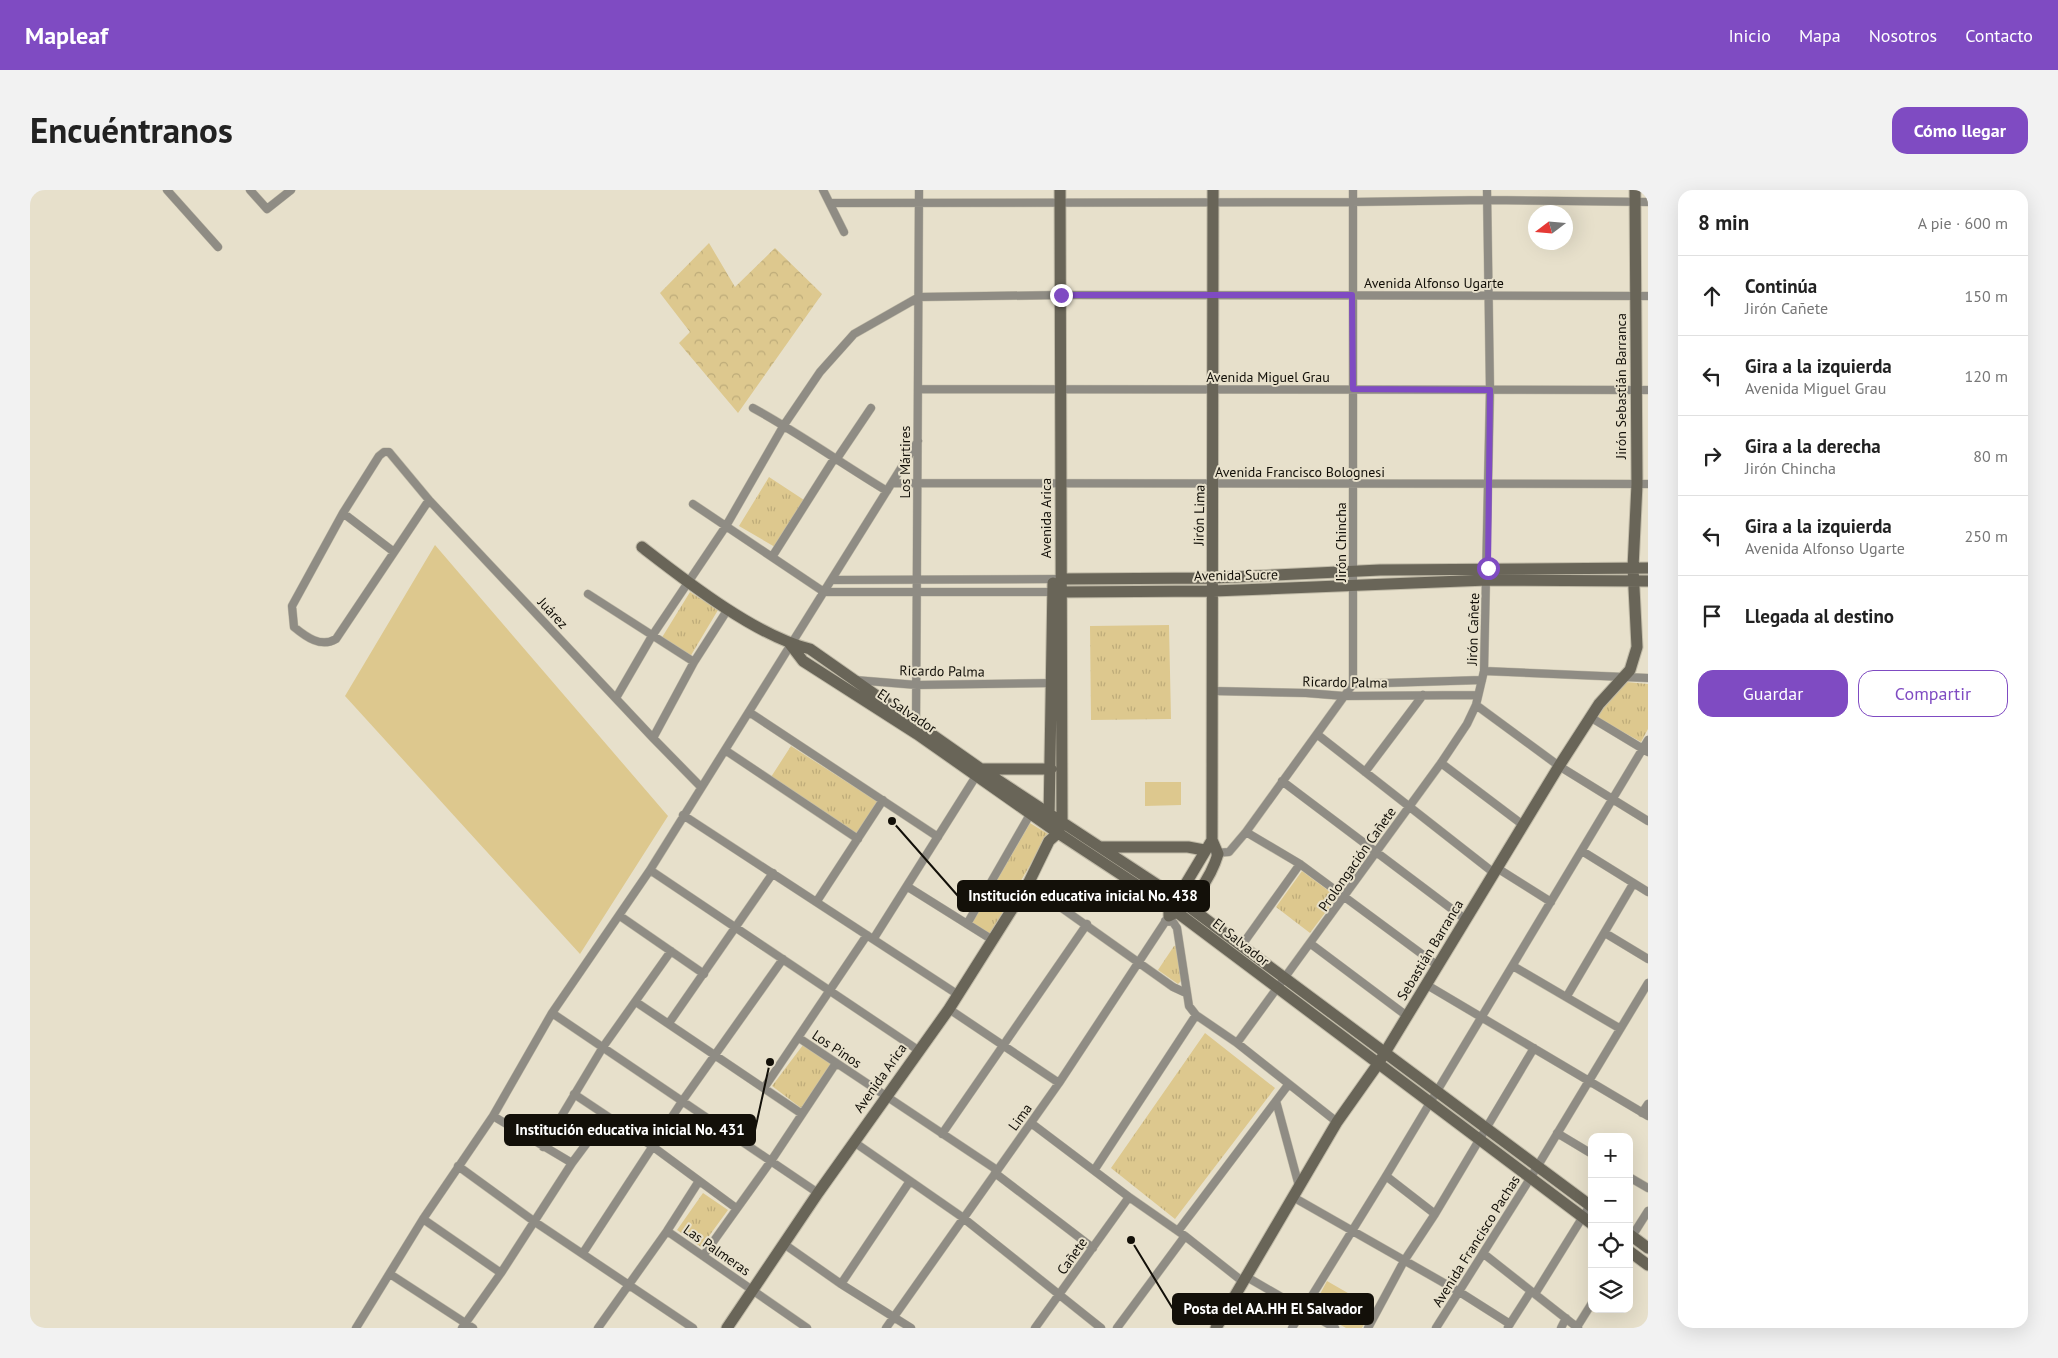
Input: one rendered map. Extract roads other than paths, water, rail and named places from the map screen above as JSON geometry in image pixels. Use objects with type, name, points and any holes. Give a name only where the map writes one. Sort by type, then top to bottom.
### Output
[{"type":"street","points":[[168,190],[218,247]]},
{"type":"street","points":[[250,190],[267,210],[291,190]]},
{"type":"street","points":[[823,190],[844,232]]},
{"type":"street","name":"Los Mártires","points":[[916,729],[919,190]]},
{"type":"street","name":"Jirón Lima","points":[[1214,190],[1212,840],[1218,854]]},
{"type":"street","name":"Jirón Chincha","points":[[1352,190],[1353,684]]},
{"type":"street","name":"Jirón Cañete","points":[[1482,680],[1488,574],[1490,390],[1488,190]]},
{"type":"street","name":"Jirón Sebastián Barranca","points":[[1633,581],[1642,484],[1642,390],[1636,295],[1635,190]]},
{"type":"street","points":[[830,203],[919,202],[1056,195],[1214,203],[1487,200],[1648,202]]},
{"type":"street","name":"Avenida Arica","points":[[727,1328],[818,1193],[949,1009],[956,994],[1028,884],[1062,821],[1057,592],[1058,389],[1056,195]]},
{"type":"street","name":"Avenida Alfonso Ugarte","points":[[919,297],[1057,295],[1648,296]]},
{"type":"street","points":[[616,698],[652,636],[726,526],[784,425],[820,372],[849,338],[919,297]]},
{"type":"street","name":"Avenida Miguel Grau","points":[[918,389],[1642,390]]},
{"type":"street","points":[[753,408],[784,425],[835,460],[887,491]]},
{"type":"street","points":[[772,557],[871,408]]},
{"type":"street","points":[[356,1328],[423,1220],[493,1116],[552,1013],[650,870],[918,441]]},
{"type":"street","name":"Juárez","points":[[343,513],[379,456],[384,452],[389,452],[429,500],[652,738],[702,787]]},
{"type":"street","name":"Avenida Francisco Bolognesi","points":[[892,483],[1214,485],[1642,484]]},
{"type":"street","points":[[394,552],[343,513],[292,606],[294,626],[317,642],[329,643],[336,639],[429,500]]},
{"type":"street","points":[[694,504],[824,592]]},
{"type":"street","name":"El Salvador","points":[[642,547],[728,609],[790,644],[810,649],[916,729],[1033,809],[1048,826]]},
{"type":"street","name":"Avenida Sucre","points":[[824,592],[1212,592],[1354,586],[1488,574],[1648,568]]},
{"type":"street","name":"Avenida Sucre","points":[[832,580],[1213,578],[1352,571],[1488,574],[1648,581]]},
{"type":"street","name":"Sebastián Barranca","points":[[1216,1328],[1337,1122],[1385,1053],[1559,766],[1590,717],[1625,677],[1634,661],[1637,647],[1633,581]]},
{"type":"street","points":[[588,594],[694,662]]},
{"type":"street","points":[[652,738],[694,662],[728,609]]},
{"type":"street","name":"El Salvador","points":[[790,644],[804,661],[916,729]]},
{"type":"street","points":[[1484,671],[1648,678]]},
{"type":"street","name":"Ricardo Palma","points":[[851,679],[916,685],[1058,683]]},
{"type":"street","name":"Ricardo Palma","points":[[1353,684],[1482,680]]},
{"type":"street","name":"Prolongación Cañete","points":[[1236,1044],[1345,898],[1376,852],[1442,763],[1467,724],[1476,705],[1482,680]]},
{"type":"street","name":"Avenida Arica","points":[[1054,837],[1048,826],[1051,814],[1051,769],[1058,683]]},
{"type":"street","points":[[1102,847],[1188,848],[1218,854],[1228,852],[1246,832],[1318,735],[1353,684]]},
{"type":"street","name":"Ricardo Palma","points":[[1212,692],[1306,693],[1344,696],[1478,695]]},
{"type":"street","points":[[1365,772],[1423,695]]},
{"type":"street","points":[[1476,705],[1559,766],[1648,821]]},
{"type":"street","points":[[749,712],[938,837]]},
{"type":"street","points":[[1590,717],[1645,751]]},
{"type":"street","points":[[1318,735],[1496,871],[1551,902]]},
{"type":"street","points":[[1292,1328],[1386,1176],[1612,800],[1645,751],[1648,740]]},
{"type":"street","points":[[725,750],[858,839]]},
{"type":"street","points":[[1442,763],[1523,825]]},
{"type":"street","points":[[764,1088],[830,991],[908,887],[978,773],[1051,769]]},
{"type":"street","points":[[1282,781],[1465,919]]},
{"type":"street","points":[[817,902],[883,800]]},
{"type":"street","points":[[967,924],[1033,809]]},
{"type":"street","name":"El Salvador","points":[[1033,809],[1051,814],[1102,847],[1174,909],[1277,989],[1479,1139],[1588,1203]]},
{"type":"street","points":[[684,815],[956,994]]},
{"type":"street","points":[[1246,832],[1300,864],[1438,966]]},
{"type":"street","name":"El Salvador","points":[[1054,837],[1174,909],[1242,945],[1485,1128],[1587,1220]]},
{"type":"street","points":[[1212,840],[1204,850],[1174,909],[1173,922],[1177,928],[1189,1006],[1196,1015],[1337,1122]]},
{"type":"street","points":[[1582,852],[1648,892]]},
{"type":"street","points":[[1174,909],[1207,878],[1218,854]]},
{"type":"street","points":[[1242,945],[1300,864]]},
{"type":"street","points":[[650,870],[918,1050]]},
{"type":"street","points":[[669,1024],[773,873]]},
{"type":"street","points":[[1028,884],[1087,924],[1173,987],[1186,993]]},
{"type":"street","points":[[1567,996],[1634,884]]},
{"type":"street","points":[[908,887],[991,939]]},
{"type":"street","name":"Lima","points":[[886,1328],[962,1217],[1059,1083],[1174,909]]},
{"type":"street","points":[[620,916],[704,974]]},
{"type":"street","points":[[942,1134],[1087,924]]},
{"type":"street","points":[[1605,933],[1648,959]]},
{"type":"street","points":[[1311,944],[1407,1016]]},
{"type":"street","points":[[543,1147],[603,1047],[671,951]]},
{"type":"street","points":[[583,1253],[683,1100],[783,959]]},
{"type":"street","points":[[1513,966],[1619,1028]]},
{"type":"street","name":"Avenida Francisco Pachas","points":[[1436,1328],[1458,1291],[1484,1254],[1590,1081],[1619,1028],[1648,983]]},
{"type":"street","points":[[1427,985],[1645,1114],[1648,1104]]},
{"type":"street","points":[[636,1002],[716,1054],[802,1114]]},
{"type":"street","points":[[949,1009],[1059,1083]]},
{"type":"street","points":[[552,1013],[818,1193]]},
{"type":"street","points":[[1095,1169],[1196,1015]]},
{"type":"street","name":"Los Pinos","points":[[798,1038],[887,1096],[996,1172],[1093,1248]]},
{"type":"street","points":[[1368,1328],[1404,1261],[1436,1214],[1485,1128],[1534,1048]]},
{"type":"street","points":[[702,1256],[771,1161],[836,1063]]},
{"type":"street","points":[[1178,1231],[1288,1085]]},
{"type":"street","points":[[574,1094],[652,1146],[736,1208]]},
{"type":"street","points":[[1276,1101],[1288,1136],[1300,1186]]},
{"type":"street","points":[[493,1116],[572,1163]]},
{"type":"street","points":[[464,1325],[535,1222],[572,1163],[607,1116]]},
{"type":"street","points":[[1031,1123],[1095,1169],[1128,1197],[1244,1279],[1335,1328]]},
{"type":"street","points":[[1557,1133],[1588,1152]]},
{"type":"street","points":[[854,1142],[962,1217],[1101,1328]]},
{"type":"street","points":[[458,1166],[535,1222],[693,1328]]},
{"type":"street","points":[[1386,1176],[1436,1214]]},
{"type":"street","points":[[1631,1178],[1648,1188]]},
{"type":"street","points":[[598,1328],[667,1231],[699,1181]]},
{"type":"street","points":[[841,1284],[910,1181]]},
{"type":"street","name":"Cañete","points":[[1035,1328],[1128,1197]]},
{"type":"street","points":[[1293,1197],[1351,1232],[1458,1291],[1508,1326],[1587,1220]]},
{"type":"street","points":[[1633,1233],[1648,1211]]},
{"type":"street","points":[[423,1220],[501,1272]]},
{"type":"street","name":"Las Palmeras","points":[[667,1231],[807,1328]]},
{"type":"street","points":[[1117,1328],[1185,1236]]},
{"type":"street","points":[[1633,1239],[1648,1248]]},
{"type":"street","points":[[784,1244],[841,1284],[911,1328]]},
{"type":"street","points":[[1484,1254],[1578,1328],[1588,1310]]},
{"type":"street","points":[[1633,1254],[1648,1265]]},
{"type":"street","points":[[390,1274],[464,1325],[474,1328]]},
{"type":"street","points":[[1561,1328],[1566,1318]]},
{"type":"place","name":"Institución educativa inicial No. 438","points":[[892,821]]},
{"type":"place","name":"Institución educativa inicial No. 431","points":[[770,1062]]},
{"type":"place","name":"Posta del AA.HH El Salvador","points":[[1131,1240]]}]
